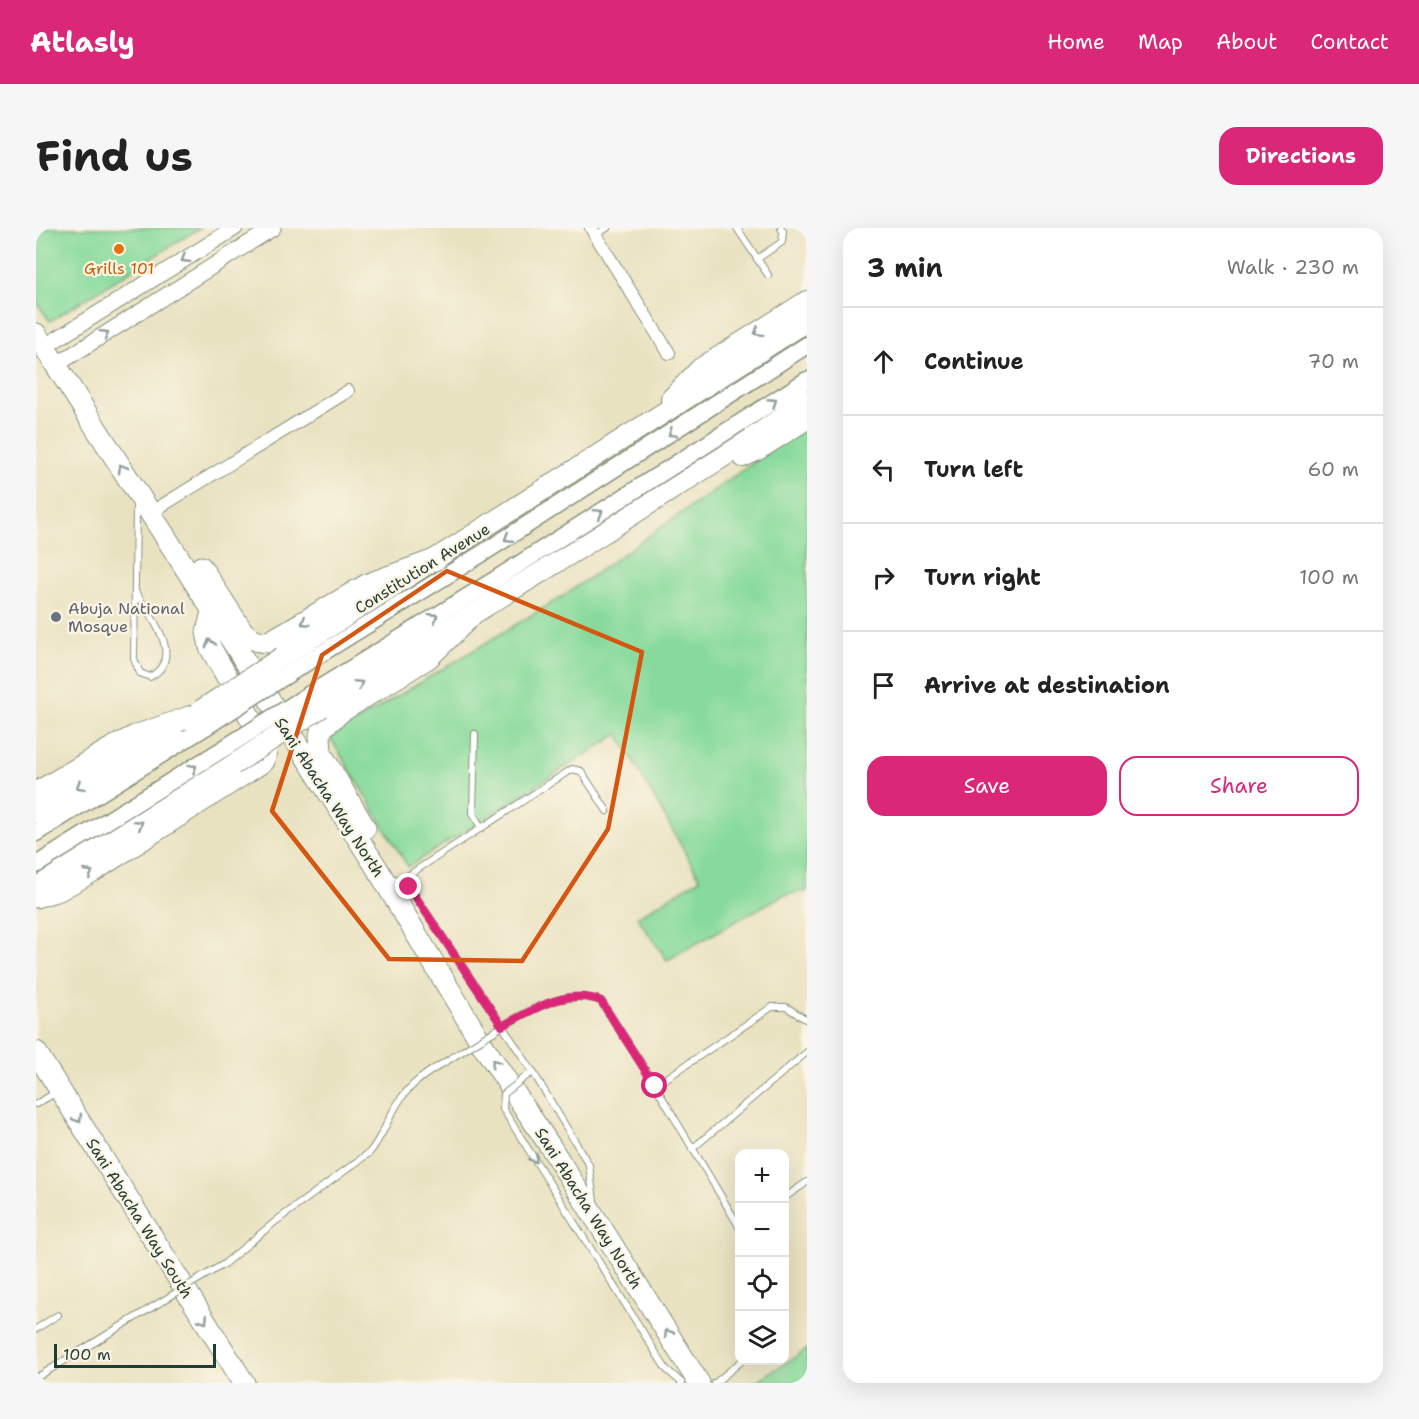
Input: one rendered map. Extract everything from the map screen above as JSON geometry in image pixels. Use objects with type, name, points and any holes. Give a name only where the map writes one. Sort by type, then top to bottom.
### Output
[{"type":"highway","name":"Sani Abacha Way North","points":[[40,340],[212,612],[386,874],[482,1044],[699,1383]]},
{"type":"highway","points":[[150,513],[187,545],[243,632],[259,642],[269,642],[361,607],[389,575],[437,559]]},
{"type":"highway","points":[[36,897],[59,890],[95,870],[264,761],[267,747],[210,647],[207,632],[212,612]]},
{"type":"highway","points":[[386,874],[352,802],[324,759],[320,735],[327,722],[398,659],[447,642],[471,616]]},
{"type":"highway","points":[[36,793],[126,740],[200,717]]},
{"type":"highway","name":"Sani Abacha Way South","points":[[36,1052],[244,1383]]},
{"type":"highway","points":[[36,1074],[59,1088]]},
{"type":"main road","points":[[705,376],[807,301]]},
{"type":"main road","name":"Constitution Avenue","points":[[437,559],[647,423],[705,376],[807,321]]},
{"type":"main road","name":"Constitution Avenue","points":[[36,813],[287,664],[361,607],[657,443],[807,345]]},
{"type":"main road","points":[[36,888],[316,700],[398,659],[748,439],[807,380]]},
{"type":"main road","points":[[471,616],[701,471],[807,400]]},
{"type":"main road","points":[[748,439],[807,419]]},
{"type":"main road","name":"Constitution Avenue","points":[[36,833],[200,717]]},
{"type":"main road","points":[[36,865],[228,757]]},
{"type":"street","points":[[40,340],[235,228]]},
{"type":"street","points":[[56,365],[271,229]]},
{"type":"street","points":[[593,232],[669,353]]},
{"type":"street","points":[[150,513],[348,391]]},
{"type":"lane","points":[[593,232],[607,228]]},
{"type":"lane","points":[[737,228],[768,275]]},
{"type":"lane","points":[[757,259],[782,242],[781,228]]},
{"type":"lane","points":[[136,592],[160,633],[166,649],[165,662],[157,673],[150,677],[140,673],[134,659],[137,492]]},
{"type":"lane","points":[[474,734],[473,813],[482,828]]},
{"type":"lane","points":[[596,1219],[590,1165],[532,1072],[416,897],[386,874],[482,828],[572,769],[582,771],[607,811]]},
{"type":"lane","points":[[36,1378],[224,1264],[276,1221],[369,1153],[378,1142],[397,1104],[418,1079],[502,1026],[555,1000],[590,997],[601,1001],[735,1220]]},
{"type":"lane","points":[[655,1086],[772,1007],[786,1007],[807,1020]]},
{"type":"lane","points":[[692,1149],[807,1052]]},
{"type":"lane","points":[[532,1072],[504,1094],[503,1109],[666,1369],[681,1383]]},
{"type":"lane","points":[[36,1104],[59,1088]]},
{"type":"lane","points":[[789,1195],[807,1182]]},
{"type":"lane","points":[[36,1329],[58,1315]]},
{"type":"lane","points":[[716,1383],[737,1365]]},
{"type":"highlighted area","points":[[447,571],[642,652],[608,829],[522,961],[389,959],[272,811],[322,655]]},
{"type":"green space","points":[[36,228],[200,228],[50,321],[36,302]]},
{"type":"green space","points":[[807,425],[807,891],[783,895],[667,960],[637,917],[700,879],[618,734],[408,867],[330,737],[563,596]]},
{"type":"green space","points":[[807,1349],[807,1383],[754,1383],[782,1365],[789,1365],[789,1361]]},
{"type":"place","name":"Grills 101","points":[[119,249]]},
{"type":"place","name":"Abuja National Mosque","points":[[56,617]]},
{"type":"route","points":[[409,887],[502,1026],[555,1000],[590,997],[601,1001],[655,1086]]}]
